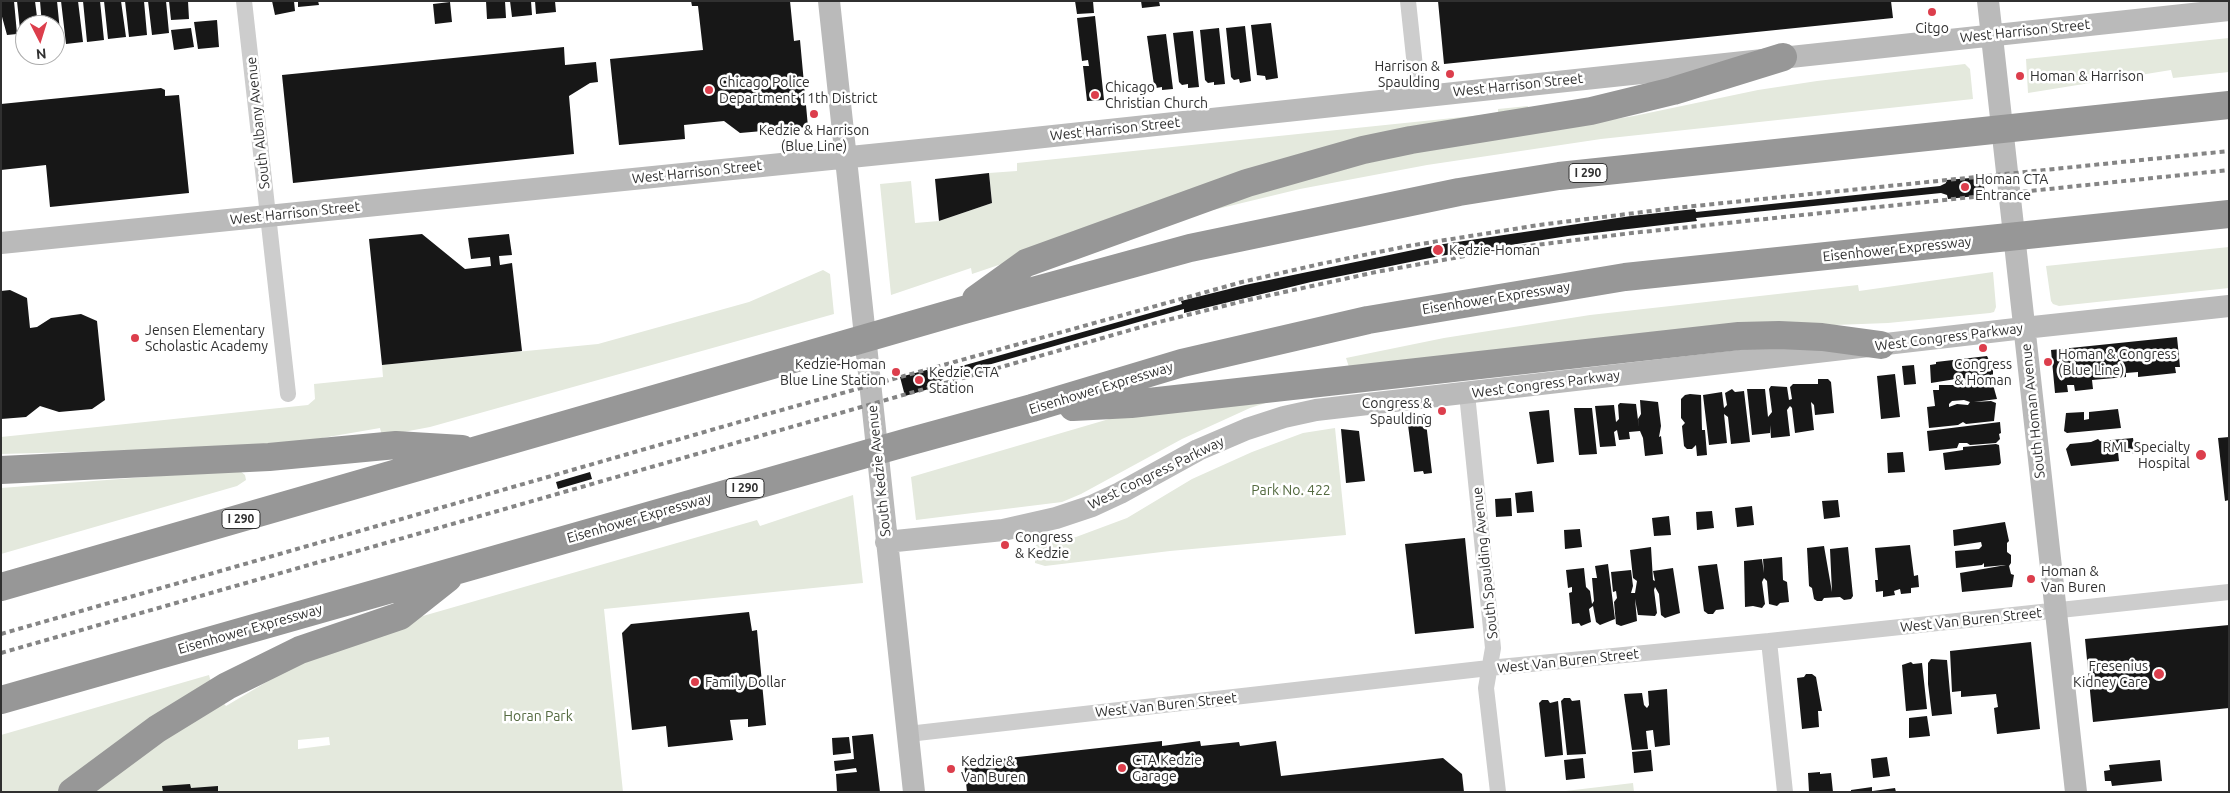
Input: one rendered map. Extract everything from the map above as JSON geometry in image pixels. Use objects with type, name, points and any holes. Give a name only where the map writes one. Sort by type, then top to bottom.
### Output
[{"type":"highway","points":[[960,311],[1026,263],[1247,183],[1315,162],[1392,144],[1591,112],[1673,91],[1783,57]]},
{"type":"highway","name":"I 290","points":[[1,587],[960,311],[1190,248],[1459,192],[1559,176],[1739,155],[2229,105]]},
{"type":"highway","name":"Eisenhower Expressway","points":[[1,700],[1032,408],[1191,361],[1368,320],[1625,277],[2229,214]]},
{"type":"highway","points":[[1032,408],[1131,404],[1191,395],[1740,336],[1822,337],[1881,345]]},
{"type":"highway","points":[[1,470],[269,457],[396,445],[481,450]]},
{"type":"highway","points":[[72,792],[157,729],[227,686],[300,650],[400,616],[458,570]]},
{"type":"street","name":"South Albany Avenue","points":[[244,1],[288,394]]},
{"type":"street","name":"South Kedzie Avenue","points":[[829,1],[914,792]]},
{"type":"street","points":[[1408,1],[1418,95]]},
{"type":"street","name":"South Homan Avenue","points":[[1988,1],[2076,792]]},
{"type":"street","name":"West Harrison Street","points":[[1,243],[2229,10]]},
{"type":"street","name":"West Congress Parkway","points":[[886,542],[1003,530],[1056,518],[1092,506],[1120,493],[1198,450],[1247,429],[1284,417],[1316,410],[2229,306]]},
{"type":"street","name":"South Spaulding Avenue","points":[[1467,394],[1493,648],[1486,688],[1498,792]]},
{"type":"street","name":"West Van Buren Street","points":[[908,734],[1489,668],[1769,641],[2229,592]]},
{"type":"street","points":[[1769,641],[1786,792]]},
{"type":"green space","points":[[2229,38],[2229,72],[2173,78],[2171,70],[2028,93],[2026,59]]},
{"type":"green space","points":[[1965,64],[1970,69],[1973,99],[1601,139],[1427,165],[1300,189],[1213,210],[1212,204],[1384,157],[1634,116],[1758,90],[1817,81]]},
{"type":"green space","points":[[1528,106],[1527,110],[1046,249],[972,274],[971,268],[891,295],[880,184],[911,181],[915,223],[939,221],[992,203],[989,173],[1017,171],[1017,163],[1492,114],[1498,113],[1498,109]]},
{"type":"green space","points":[[2229,247],[2229,288],[2059,306],[2051,301],[2046,266]]},
{"type":"green space","points":[[823,270],[830,274],[834,314],[430,427],[382,436],[380,428],[299,442],[288,446],[1,454],[1,437],[308,405],[315,399],[314,384],[383,377],[382,365],[598,344],[749,302]]},
{"type":"green space","points":[[1993,272],[1996,307],[1994,312],[1990,313],[1888,323],[1808,326],[1349,367],[1346,358],[1444,338],[1590,315],[1858,285],[1859,291]]},
{"type":"green space","points":[[1278,399],[1250,408],[1182,439],[1081,494],[1062,502],[916,520],[911,477],[1116,417]]},
{"type":"green space","name":"Park No. 422","points":[[1335,428],[1346,535],[1170,551],[1045,566],[1035,563],[1036,545],[1043,541],[1076,537],[1127,518],[1192,479],[1252,452],[1303,433]]},
{"type":"green space","points":[[239,470],[245,475],[246,480],[237,486],[1,554],[1,488]]},
{"type":"green space","name":"Horan Park","points":[[853,495],[863,583],[604,609],[623,792],[88,792],[221,700],[226,706],[290,668],[409,620],[757,520],[760,526]],"holes":[[[329,737],[330,745],[298,749],[298,740]]]},
{"type":"green space","points":[[209,675],[212,686],[143,727],[57,792],[1,792],[1,735]]},
{"type":"green space","points":[[1633,783],[1634,792],[1557,792]]},
{"type":"building","points":[[1,1],[14,1],[15,34],[7,35],[1,13]]},
{"type":"building","points":[[17,1],[35,1],[37,15],[18,15]]},
{"type":"building","points":[[40,1],[57,1],[58,15],[41,15]]},
{"type":"building","points":[[61,1],[78,1],[83,42],[66,44],[65,15],[63,15]]},
{"type":"building","points":[[83,1],[100,1],[104,40],[87,42]]},
{"type":"building","points":[[104,1],[121,1],[126,37],[108,39]]},
{"type":"building","points":[[125,1],[144,1],[147,35],[129,37]]},
{"type":"building","points":[[148,1],[166,1],[169,33],[152,35]]},
{"type":"building","points":[[169,1],[188,1],[189,19],[171,20]]},
{"type":"building","points":[[272,1],[294,1],[295,11],[275,15]]},
{"type":"building","points":[[298,1],[318,1],[319,5],[298,7]]},
{"type":"building","points":[[486,1],[505,1],[506,18],[487,19]]},
{"type":"building","points":[[510,1],[531,1],[532,15],[512,17]]},
{"type":"building","points":[[535,1],[555,1],[556,12],[536,14]]},
{"type":"building","name":"Chicago Police Department 11th District","points":[[691,1],[790,1],[794,41],[800,40],[808,127],[740,133],[724,121],[684,125],[685,139],[619,145],[610,59],[703,50],[698,6],[692,6]]},
{"type":"building","points":[[1075,1],[1093,1],[1094,13],[1077,14]]},
{"type":"building","points":[[1141,1],[1159,1],[1160,6],[1142,8]]},
{"type":"building","points":[[1438,1],[1891,1],[1893,18],[1444,64]]},
{"type":"building","points":[[450,2],[452,22],[435,24],[433,4]]},
{"type":"building","points":[[1095,16],[1104,100],[1087,101],[1083,66],[1089,66],[1088,60],[1082,61],[1077,18]]},
{"type":"building","points":[[217,20],[219,47],[198,49],[194,22]]},
{"type":"building","points":[[1271,23],[1278,78],[1266,80],[1265,76],[1257,75],[1251,25]]},
{"type":"building","points":[[1245,26],[1251,81],[1240,83],[1239,79],[1234,80],[1231,77],[1226,28]]},
{"type":"building","points":[[191,28],[194,47],[174,50],[171,30]]},
{"type":"building","points":[[1219,28],[1225,84],[1214,85],[1214,82],[1208,83],[1205,80],[1200,30]]},
{"type":"building","points":[[1193,31],[1199,87],[1188,88],[1188,84],[1182,85],[1179,82],[1173,33]]},
{"type":"building","points":[[1166,34],[1173,89],[1162,90],[1162,87],[1156,88],[1154,85],[1147,36]]},
{"type":"building","points":[[564,47],[565,65],[596,62],[598,82],[590,83],[569,96],[574,154],[293,183],[282,75]]},
{"type":"building","points":[[161,88],[165,90],[165,96],[179,95],[189,193],[50,207],[46,165],[1,170],[1,104]]},
{"type":"building","points":[[989,173],[992,203],[939,221],[935,179]]},
{"type":"building","points":[[1983,177],[1985,195],[1948,199],[1947,195],[1941,193],[1696,218],[1697,221],[1568,236],[1440,256],[1311,282],[1184,313],[1184,309],[946,377],[938,383],[939,386],[905,396],[900,377],[934,368],[935,370],[944,371],[1182,304],[1181,301],[1245,285],[1437,245],[1631,216],[1695,209],[1696,212],[1940,186],[1946,183],[1946,180]]},
{"type":"building","points":[[422,234],[465,269],[491,266],[490,257],[471,259],[468,238],[509,234],[512,255],[499,256],[500,265],[512,263],[522,351],[382,365],[369,239]]},
{"type":"building","points":[[10,290],[27,298],[30,328],[37,327],[51,318],[81,314],[97,321],[105,400],[92,409],[59,412],[40,406],[26,417],[1,419],[1,291]]},
{"type":"building","points":[[2177,337],[2180,367],[2175,367],[2176,373],[2138,377],[2138,372],[2126,373],[2126,377],[2092,380],[2093,389],[2075,391],[2074,385],[2067,385],[2068,392],[2055,393],[2051,350]]},
{"type":"building","points":[[1987,356],[1993,368],[1993,378],[1988,378],[1992,381],[1997,399],[1974,402],[1991,401],[1996,403],[1994,421],[1966,424],[1963,422],[1958,425],[1929,428],[1927,407],[1935,406],[1933,390],[1939,390],[1939,385],[1964,385],[1967,381],[1962,378],[1931,383],[1930,365],[1936,364],[1936,362]],"holes":[[[1964,400],[1970,402],[1968,405],[1957,404],[1949,407],[1952,401]]]},
{"type":"building","points":[[1914,365],[1916,384],[1904,385],[1902,366]]},
{"type":"building","points":[[1895,374],[1900,417],[1881,419],[1877,376]]},
{"type":"building","points":[[1818,379],[1828,379],[1831,382],[1834,413],[1815,415],[1814,405],[1811,402],[1814,430],[1795,433],[1792,408],[1790,406],[1787,410],[1790,436],[1771,438],[1770,425],[1770,433],[1752,435],[1747,389],[1765,389],[1768,417],[1772,412],[1769,389],[1771,386],[1787,387],[1789,400],[1792,399],[1790,387],[1793,384],[1818,384]]},
{"type":"building","points":[[1732,389],[1735,392],[1744,391],[1750,442],[1731,444],[1728,417],[1724,414],[1727,443],[1709,445],[1703,395],[1722,392],[1724,408],[1727,405],[1725,393]]},
{"type":"building","points":[[1685,395],[1701,395],[1702,430],[1705,430],[1707,455],[1697,456],[1696,445],[1692,449],[1687,449],[1684,446],[1682,426],[1685,423],[1681,418],[1681,399]]},
{"type":"building","points":[[1640,400],[1658,402],[1661,426],[1659,437],[1661,436],[1663,454],[1645,456],[1643,438],[1640,431],[1629,432],[1630,439],[1619,440],[1617,430],[1614,432],[1616,446],[1600,447],[1595,406],[1614,405],[1616,422],[1619,419],[1618,405],[1620,403],[1636,404],[1639,428]]},
{"type":"building","points":[[1574,408],[1592,408],[1597,454],[1579,455]]},
{"type":"building","points":[[2118,409],[2121,428],[2067,433],[2064,431],[2066,413],[2084,412],[2084,420],[2089,419],[2089,412]]},
{"type":"building","points":[[1549,410],[1554,462],[1537,464],[1529,412]]},
{"type":"building","points":[[1425,414],[1432,473],[1424,474],[1423,471],[1414,472],[1408,425],[1417,424],[1416,415]]},
{"type":"building","points":[[2000,422],[2000,439],[1996,443],[1970,445],[1959,443],[1957,448],[1929,451],[1927,431]]},
{"type":"building","points":[[1341,429],[1359,431],[1365,481],[1346,483]]},
{"type":"building","points":[[2229,437],[2229,500],[2225,501],[2218,438]]},
{"type":"building","points":[[2133,438],[2135,453],[2122,454],[2122,452],[2118,452],[2119,461],[2071,466],[2066,449],[2070,444],[2091,442],[2098,439],[2100,441]]},
{"type":"building","points":[[1999,445],[2001,463],[1999,465],[1945,470],[1943,453],[1963,450],[1963,447]]},
{"type":"building","points":[[1903,452],[1905,472],[1888,473],[1887,453]]},
{"type":"building","points":[[590,472],[592,479],[558,489],[556,482]]},
{"type":"building","points":[[1532,491],[1534,512],[1517,513],[1515,493]]},
{"type":"building","points":[[1511,498],[1512,516],[1496,517],[1495,499]]},
{"type":"building","points":[[1838,500],[1840,517],[1824,519],[1822,501]]},
{"type":"building","points":[[1752,506],[1754,525],[1737,527],[1735,508]]},
{"type":"building","points":[[1712,511],[1714,528],[1697,530],[1696,512]]},
{"type":"building","points":[[1669,516],[1671,535],[1654,536],[1652,518]]},
{"type":"building","points":[[2005,522],[2009,541],[2007,543],[2007,552],[2011,555],[2009,566],[2011,574],[2014,575],[2012,587],[1962,592],[1960,573],[2006,565],[1984,567],[1984,563],[1982,565],[1956,568],[1955,551],[1979,549],[1982,546],[1981,542],[1954,546],[1953,530]]},
{"type":"building","points":[[1580,529],[1582,547],[1565,549],[1564,530]]},
{"type":"building","points":[[1465,538],[1474,628],[1415,634],[1405,544]]},
{"type":"building","points":[[1910,545],[1914,576],[1918,575],[1919,587],[1911,588],[1911,593],[1901,594],[1900,589],[1894,591],[1895,595],[1883,597],[1883,591],[1876,592],[1875,580],[1878,580],[1875,548]]},
{"type":"building","points":[[1824,546],[1832,592],[1830,549],[1848,547],[1853,596],[1851,599],[1844,600],[1840,597],[1824,598],[1822,601],[1817,601],[1814,599],[1812,588],[1809,586],[1807,548]]},
{"type":"building","points":[[1651,547],[1653,580],[1655,581],[1653,571],[1673,568],[1680,613],[1665,618],[1661,615],[1659,594],[1655,587],[1657,613],[1655,616],[1638,615],[1635,599],[1637,621],[1621,626],[1616,624],[1614,602],[1617,598],[1616,591],[1613,592],[1611,572],[1631,570],[1633,586],[1631,593],[1635,593],[1637,581],[1633,578],[1630,550]]},
{"type":"building","points":[[1782,557],[1783,580],[1787,582],[1789,602],[1780,603],[1777,606],[1769,604],[1767,581],[1764,578],[1762,582],[1765,604],[1762,608],[1745,607],[1744,561],[1762,559],[1764,573],[1763,559]]},
{"type":"building","points":[[1608,564],[1615,619],[1600,625],[1596,622],[1593,606],[1589,609],[1591,622],[1581,626],[1579,623],[1572,624],[1569,593],[1572,592],[1572,587],[1568,588],[1566,570],[1584,568],[1586,587],[1590,591],[1592,604],[1594,601],[1592,578],[1597,578],[1595,566]]},
{"type":"building","points":[[1717,564],[1724,609],[1708,614],[1704,611],[1698,566]]},
{"type":"building","name":"Family Dollar","points":[[749,612],[752,631],[757,630],[766,725],[748,727],[748,719],[730,720],[733,740],[668,747],[666,726],[632,730],[622,633],[631,624]]},
{"type":"building","name":"Fresenius Kidney Care","points":[[2229,625],[2229,708],[2093,722],[2085,639]]},
{"type":"building","points":[[2031,642],[2040,729],[1997,734],[1994,708],[1998,707],[1996,694],[1961,697],[1961,691],[1952,692],[1950,651]]},
{"type":"building","points":[[1931,659],[1947,660],[1952,714],[1932,716],[1928,684],[1928,663]]},
{"type":"building","points":[[1911,662],[1913,664],[1922,663],[1927,709],[1906,711],[1902,665]]},
{"type":"building","points":[[1806,674],[1812,674],[1816,677],[1822,711],[1818,711],[1819,727],[1802,729],[1797,678],[1804,677]]},
{"type":"building","points":[[1667,689],[1670,745],[1655,747],[1653,730],[1646,731],[1648,749],[1632,750],[1624,694],[1642,693],[1644,705],[1647,708],[1649,705],[1648,691]]},
{"type":"building","points":[[1564,698],[1570,698],[1572,701],[1580,700],[1586,754],[1567,755],[1561,701]]},
{"type":"building","points":[[1542,700],[1548,700],[1550,703],[1558,701],[1563,755],[1545,757],[1539,703]]},
{"type":"building","points":[[1927,716],[1930,736],[1909,738],[1909,718]]},
{"type":"building","points":[[873,734],[880,792],[837,792],[836,774],[857,772],[856,768],[835,771],[834,761],[854,759],[852,736]]},
{"type":"building","points":[[849,737],[851,753],[833,755],[832,738]]},
{"type":"building","name":"CTA Kedzie Garage","points":[[1162,741],[1162,746],[1200,741],[1201,746],[1239,742],[1240,746],[1276,741],[1281,776],[1443,758],[1462,774],[1464,792],[967,792],[964,763]]},
{"type":"building","points":[[1651,750],[1653,771],[1634,773],[1632,752]]},
{"type":"building","points":[[1887,757],[1890,776],[1873,778],[1871,759]]},
{"type":"building","points":[[1583,758],[1585,778],[1566,780],[1564,760]]},
{"type":"building","points":[[2160,760],[2162,781],[2112,786],[2111,781],[2105,781],[2104,771],[2110,770],[2109,765]]},
{"type":"building","points":[[1820,772],[1820,774],[1831,773],[1833,792],[1809,792],[1808,773]]},
{"type":"building","points":[[190,784],[191,788],[218,786],[218,792],[163,792],[162,786]]},
{"type":"building","points":[[1872,787],[1872,792],[1851,792],[1851,790]]},
{"type":"building","points":[[1895,788],[1896,792],[1873,792],[1873,791]]},
{"type":"railway","points":[[1,634],[760,416],[1242,282],[1320,264],[1408,246],[1539,225],[1675,208],[2229,151]]},
{"type":"railway","points":[[1,653],[1155,323],[1376,272],[1504,249],[1632,233],[2229,170]]},
{"type":"place","name":"Citgo","points":[[1932,12]]},
{"type":"place","name":"Harrison & Spaulding","points":[[1450,74]]},
{"type":"place","name":"Homan & Harrison","points":[[2020,76]]},
{"type":"place","name":"Chicago Police Department 11th District","points":[[709,90]]},
{"type":"place","name":"Chicago Christian Church","points":[[1095,95]]},
{"type":"place","name":"Kedzie & Harrison (Blue Line)","points":[[814,114]]},
{"type":"place","name":"Homan CTA Entrance","points":[[1965,187]]},
{"type":"place","name":"Kedzie-Homan","points":[[1438,250]]},
{"type":"place","name":"Jensen Elementary Scholastic Academy","points":[[135,338]]},
{"type":"place","name":"Congress & Homan","points":[[1983,348]]},
{"type":"place","name":"Homan & Congress (Blue Line)","points":[[2048,362]]},
{"type":"place","name":"Kedzie-Homan Blue Line Station","points":[[896,372]]},
{"type":"place","name":"Kedzie CTA Station","points":[[919,380]]},
{"type":"place","name":"Congress & Spaulding","points":[[1442,411]]},
{"type":"place","name":"RML Specialty Hospital","points":[[2201,455]]},
{"type":"place","name":"Congress & Kedzie","points":[[1005,545]]},
{"type":"place","name":"Homan & Van Buren","points":[[2031,579]]},
{"type":"place","name":"Fresenius Kidney Care","points":[[2159,674]]},
{"type":"place","name":"Family Dollar","points":[[695,682]]},
{"type":"place","name":"CTA Kedzie Garage","points":[[1122,768]]},
{"type":"place","name":"Kedzie & Van Buren","points":[[951,769]]}]
